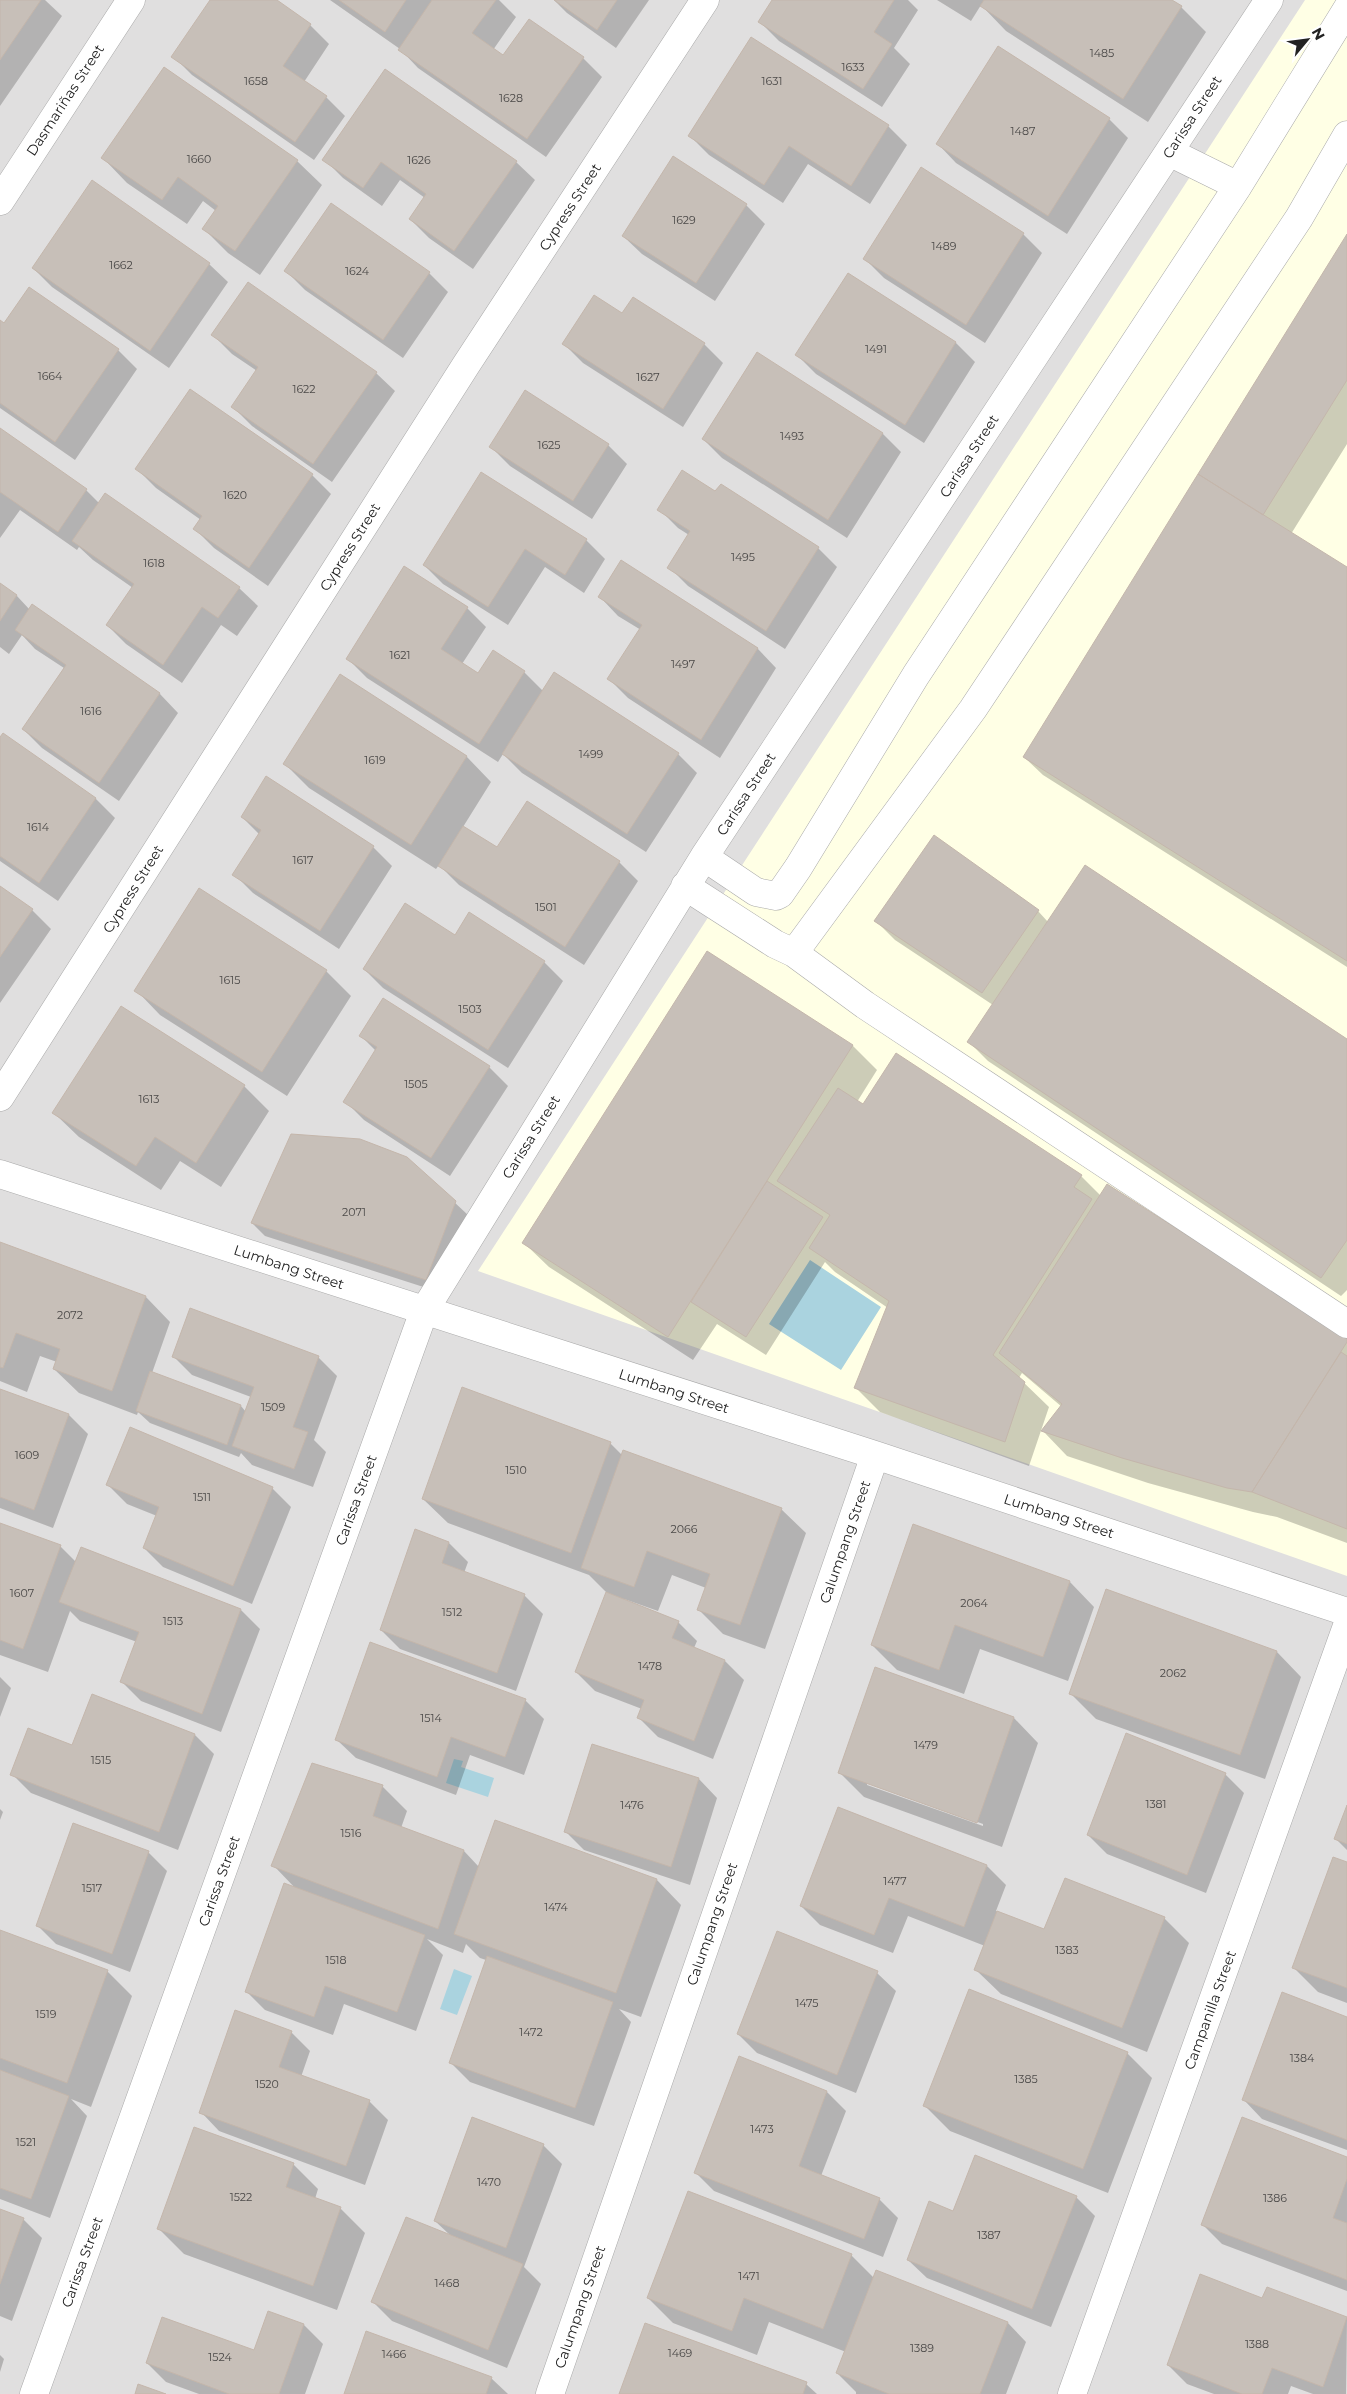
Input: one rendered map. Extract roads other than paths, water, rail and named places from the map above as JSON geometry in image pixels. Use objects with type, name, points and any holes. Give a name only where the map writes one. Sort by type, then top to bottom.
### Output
[{"type":"street","name":"Dasmariñas Street","points":[[0,201],[131,0]]},
{"type":"street","name":"Cypress Street","points":[[0,1097],[466,365],[705,0]]},
{"type":"street","name":"Carissa Street","points":[[34,2394],[424,1311],[704,857],[1269,0]]},
{"type":"street","points":[[704,857],[756,892],[776,896],[780,894],[798,868],[916,675],[1238,186],[1347,9]]},
{"type":"street","points":[[794,953],[973,709],[1299,218],[1347,135]]},
{"type":"street","points":[[1169,152],[1238,186]]},
{"type":"street","points":[[686,886],[775,944],[794,953],[865,1005],[1347,1324]]},
{"type":"street","name":"Lumbang Street","points":[[0,1174],[875,1455],[1347,1612]]},
{"type":"street","name":"Calumpang Street","points":[[550,2394],[875,1455]]},
{"type":"street","name":"Campanilla Street","points":[[1072,2394],[1347,1626]]},
{"type":"water","points":[[810,1260],[881,1307],[841,1370],[769,1324]]},
{"type":"water","points":[[454,1759],[463,1761],[461,1767],[494,1778],[488,1797],[446,1783]]},
{"type":"water","points":[[454,1969],[472,1976],[457,2015],[440,2009]]}]
